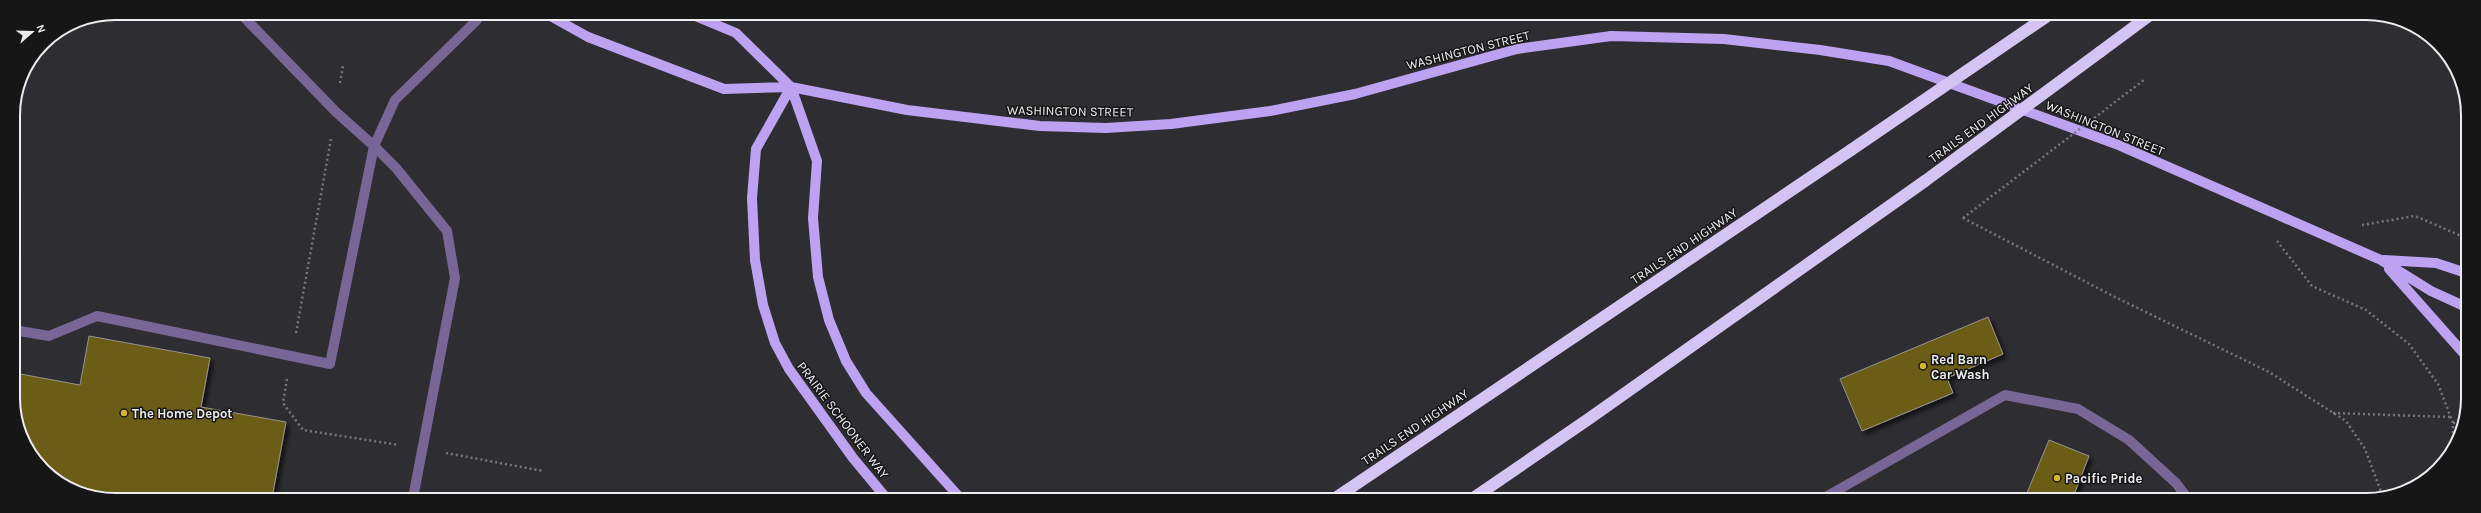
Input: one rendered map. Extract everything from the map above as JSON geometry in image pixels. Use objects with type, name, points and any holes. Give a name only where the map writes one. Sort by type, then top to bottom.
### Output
[{"type":"highway","name":"TRAILS END HIGHWAY","points":[[1343,493],[2042,20]]},
{"type":"highway","name":"TRAILS END HIGHWAY","points":[[1481,493],[1590,418],[1925,182],[2144,20]]},
{"type":"main road","name":"WASHINGTON STREET","points":[[558,20],[588,37],[724,89],[792,88],[907,110],[974,120],[1040,126],[1106,128],[1171,124],[1270,111],[1355,94],[1517,49],[1611,36],[1724,39],[1820,50],[1889,61],[2116,144],[2381,260],[2431,291],[2461,305]]},
{"type":"main road","points":[[703,20],[736,33],[792,88],[817,161],[813,218],[818,277],[829,320],[846,361],[866,393],[956,493]]},
{"type":"main road","name":"PRAIRIE SCHOONER WAY","points":[[792,88],[756,149],[752,206],[755,260],[762,305],[775,343],[789,369],[853,458],[882,493]]},
{"type":"main road","name":"WASHINGTON STREET","points":[[2381,260],[2436,263],[2461,271]]},
{"type":"main road","points":[[2381,260],[2461,350]]},
{"type":"lane","points":[[247,20],[336,112],[396,168],[447,231],[455,278],[415,493]]},
{"type":"lane","points":[[20,331],[49,336],[97,316],[330,364],[374,146],[395,100],[477,20]]},
{"type":"lane","points":[[1833,493],[2005,395],[2078,409],[2129,440],[2176,483],[2183,493]]},
{"type":"path","points":[[343,66],[283,403],[303,430],[423,449],[543,471]]},
{"type":"path","points":[[2144,80],[1963,218],[2115,297],[2269,372],[2333,413],[2346,422],[2364,449],[2381,492]]},
{"type":"path","points":[[2319,232],[2415,216],[2461,236]]},
{"type":"path","points":[[2275,238],[2312,286],[2366,310],[2409,344],[2438,384],[2453,423],[2453,437]]},
{"type":"path","points":[[2333,413],[2450,417]]},
{"type":"path","points":[[2453,423],[2458,422]]},
{"type":"building","name":"Red Barn Car Wash","points":[[1988,317],[2003,354],[1947,378],[1953,393],[1862,431],[1840,379]]},
{"type":"building","name":"The Home Depot","points":[[89,336],[210,358],[201,407],[286,422],[273,493],[108,493],[84,488],[67,480],[48,465],[40,456],[27,435],[20,405],[20,374],[80,385]]},
{"type":"building","name":"Pacific Pride","points":[[2049,440],[2089,456],[2075,493],[2027,493]]},
{"type":"place","name":"Red Barn Car Wash","points":[[1923,366]]},
{"type":"place","name":"The Home Depot","points":[[124,413]]},
{"type":"place","name":"Pacific Pride","points":[[2057,478]]}]
